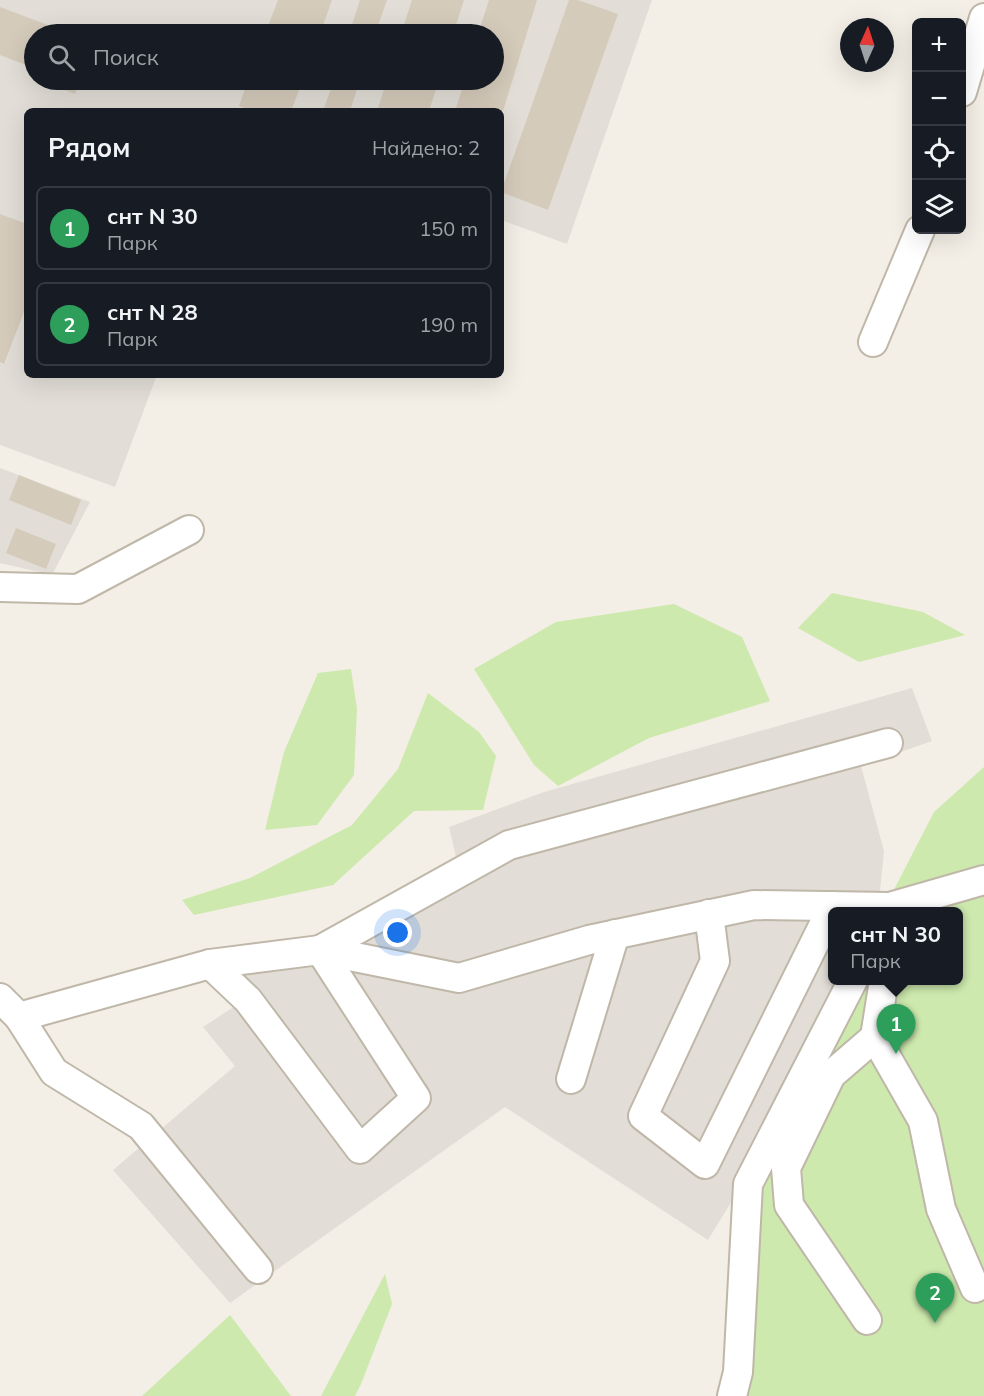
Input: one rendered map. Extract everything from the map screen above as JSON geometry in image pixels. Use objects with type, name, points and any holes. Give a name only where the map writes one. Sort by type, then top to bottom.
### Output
[{"type":"street","points":[[966,79],[984,18]]},
{"type":"street","points":[[873,342],[918,234]]},
{"type":"street","points":[[0,586],[78,589],[189,530]]},
{"type":"street","points":[[320,950],[508,845],[888,743]]},
{"type":"street","points":[[902,907],[983,878]]},
{"type":"street","points":[[258,1269],[141,1126],[54,1072],[9,1007],[210,964],[320,950],[459,978],[615,934],[754,905],[866,907]]},
{"type":"street","points":[[709,914],[715,961],[643,1116],[705,1164],[828,916]]},
{"type":"street","points":[[570,1079],[615,934]]},
{"type":"street","points":[[210,964],[248,1000],[360,1149],[416,1098],[320,950]]},
{"type":"street","points":[[732,1396],[738,1372],[748,1184],[851,985]]},
{"type":"street","points":[[883,985],[875,1037],[923,1121],[941,1209],[975,1288]]},
{"type":"street","points":[[867,1320],[789,1205],[786,1168],[831,1075],[875,1037]]},
{"type":"shaded area","points":[[0,0],[652,0],[567,244],[504,221],[504,108],[24,108],[24,378],[156,378],[115,487],[0,445]]},
{"type":"shaded area","points":[[0,468],[90,502],[52,575],[0,563]]},
{"type":"shaded area","points":[[912,688],[932,741],[861,766],[884,851],[878,907],[828,907],[828,985],[845,985],[741,1186],[708,1240],[505,1107],[230,1303],[113,1170],[235,1066],[203,1027],[238,1004],[206,977],[335,932],[456,857],[449,827],[544,792]]},
{"type":"green space","points":[[832,593],[923,612],[965,635],[859,662],[798,628]]},
{"type":"green space","points":[[674,604],[742,637],[770,701],[649,738],[558,786],[534,765],[474,669],[556,622]]},
{"type":"green space","points":[[351,669],[357,709],[354,775],[317,825],[265,830],[284,752],[318,673]]},
{"type":"green space","points":[[428,693],[479,732],[496,756],[483,810],[414,811],[333,885],[194,915],[182,900],[250,878],[352,825],[398,769]]},
{"type":"green space","points":[[984,767],[984,1396],[730,1396],[741,1186],[845,985],[963,985],[963,907],[885,907],[934,812]]},
{"type":"green space","points":[[385,1274],[392,1304],[355,1396],[321,1396]]},
{"type":"green space","points":[[230,1315],[291,1396],[142,1396]]},
{"type":"building","points":[[278,0],[332,0],[324,24],[269,24]]},
{"type":"building","points":[[360,0],[387,0],[379,24],[352,24]]},
{"type":"building","points":[[412,0],[464,0],[456,24],[404,24]]},
{"type":"building","points":[[489,0],[537,0],[504,108],[456,108],[462,90],[504,90],[504,24],[481,24]]},
{"type":"building","points":[[569,0],[578,0],[618,14],[548,210],[504,193],[504,184]]},
{"type":"building","points":[[0,7],[45,24],[24,24],[24,64],[0,55]]},
{"type":"building","points":[[64,90],[77,90],[75,94]]},
{"type":"building","points":[[245,90],[299,90],[292,108],[239,106]]},
{"type":"building","points":[[330,90],[357,90],[351,108],[324,108]]},
{"type":"building","points":[[384,90],[436,90],[430,108],[378,108]]},
{"type":"building","points":[[0,214],[24,223],[24,312],[4,364],[0,362]]},
{"type":"building","points":[[19,475],[81,500],[71,525],[9,500]]},
{"type":"building","points":[[16,528],[56,544],[46,569],[6,553]]},
{"type":"place","name":"снт N 30","points":[[896,1054]]},
{"type":"place","name":"снт N 28","points":[[935,1323]]}]
